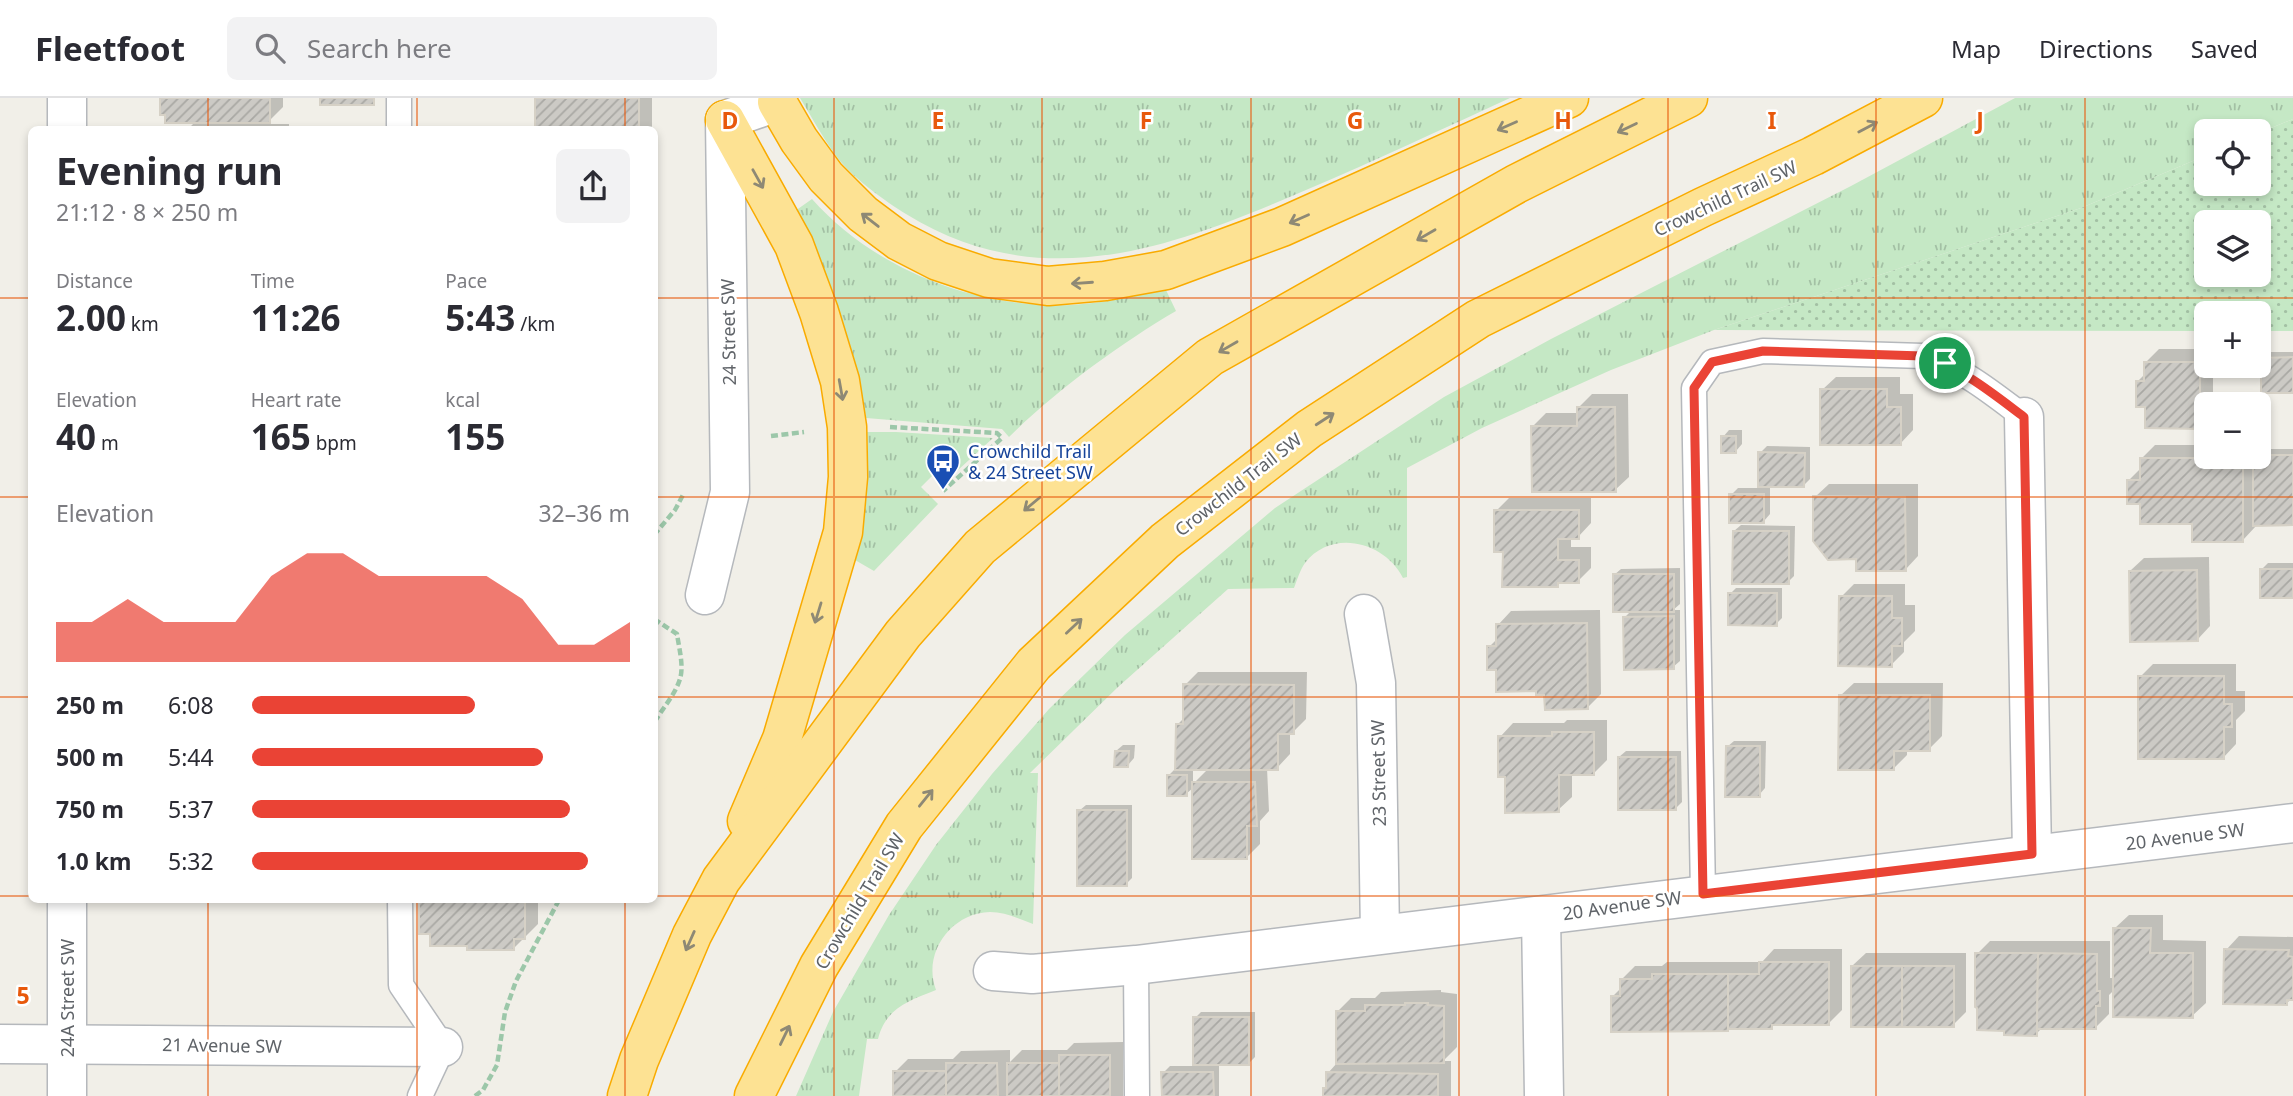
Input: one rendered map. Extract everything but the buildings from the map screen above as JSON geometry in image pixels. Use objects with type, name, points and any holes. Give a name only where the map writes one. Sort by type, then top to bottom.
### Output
[{"type":"highway","points":[[777,102],[799,140],[826,177],[863,214],[899,241],[938,261],[989,278],[1048,286],[1105,281],[1166,271],[1282,227],[1569,98]]},
{"type":"highway","points":[[721,880],[903,634],[981,547],[1210,357],[1516,184],[1688,98]]},
{"type":"highway","name":"Crowchild Trail SW","points":[[754,1096],[819,966],[904,826],[1034,664],[1165,541],[1309,429],[1478,319],[1703,207],[1813,156],[1923,98]]},
{"type":"highway","points":[[627,1096],[639,1060],[692,935],[721,880],[782,739],[843,532],[848,477],[847,427],[840,381],[819,312],[794,245],[725,120]]},
{"type":"street","points":[[67,98],[67,126]]},
{"type":"street","points":[[725,120],[777,102]]},
{"type":"street","name":"24 Street SW","points":[[705,595],[730,492],[725,120]]},
{"type":"street","points":[[2024,417],[2032,854]]},
{"type":"street","name":"23 Street SW","points":[[1364,614],[1377,683],[1380,934]]},
{"type":"street","name":"20 Avenue SW","points":[[993,971],[1032,974],[1136,965],[2293,823]]},
{"type":"street","name":"24A Street SW","points":[[67,903],[67,1096]]},
{"type":"street","points":[[1541,916],[1544,1096]]},
{"type":"street","name":"21 Avenue SW","points":[[0,1044],[443,1047]]},
{"type":"lane","points":[[399,98],[399,126]]},
{"type":"lane","points":[[1703,894],[1694,388],[1712,362],[1763,351],[1923,356],[1945,363],[1965,374],[2024,417]]},
{"type":"lane","points":[[400,903],[401,985],[443,1047],[420,1096]]},
{"type":"lane","points":[[1136,965],[1137,1096]]},
{"type":"path","points":[[881,426],[996,433],[1002,438],[943,491]]},
{"type":"path","points":[[765,437],[812,431]]},
{"type":"path","points":[[658,530],[675,510],[686,488]]},
{"type":"path","points":[[658,622],[677,634],[681,677],[658,717]]},
{"type":"path","points":[[475,1096],[483,1090],[497,1066],[505,1012],[516,981],[557,903]]},
{"type":"green space","points":[[800,98],[1510,98],[1332,179],[1207,230],[1157,245],[1107,255],[1057,258],[1007,254],[957,239],[906,214],[871,190],[840,161]]},
{"type":"green space","points":[[2015,98],[2293,98],[2293,119],[2271,128],[2271,119],[2194,119],[2194,160],[2081,208],[1714,330],[1611,370],[1482,428],[1407,468],[1407,577],[1403,578],[1395,566],[1371,548],[1343,543],[1316,552],[1303,566],[1294,588],[1228,589],[1118,687],[1030,773],[1038,773],[1033,924],[1007,914],[990,912],[963,919],[952,927],[937,949],[933,962],[936,990],[900,1007],[887,1020],[878,1039],[867,1039],[859,1096],[796,1096],[833,1012],[889,915],[936,845],[992,774],[1049,709],[1125,635],[1275,508],[1444,397],[1551,339],[1851,186]]},
{"type":"green space","points":[[2293,119],[2293,331],[2271,331],[2271,301],[2194,301],[2194,331],[1714,330],[2081,208],[2194,160],[2194,196],[2271,196],[2271,128]]},
{"type":"green space","points":[[812,199],[837,224],[897,265],[964,292],[1035,305],[1071,305],[1166,290],[1176,311],[1089,369],[1009,437],[1002,429],[866,418],[861,392],[795,211]]},
{"type":"green space","points":[[867,432],[993,438],[945,482],[935,473],[921,487],[938,504],[874,571],[855,560],[867,497]]},
{"type":"place","name":"Crowchild Trail & 24 Street SW","points":[[943,491]]},
{"type":"route","points":[[1763,351],[1923,356],[1945,363],[2024,417],[2032,854],[1703,894],[1694,388],[1712,362],[1763,351]]}]
